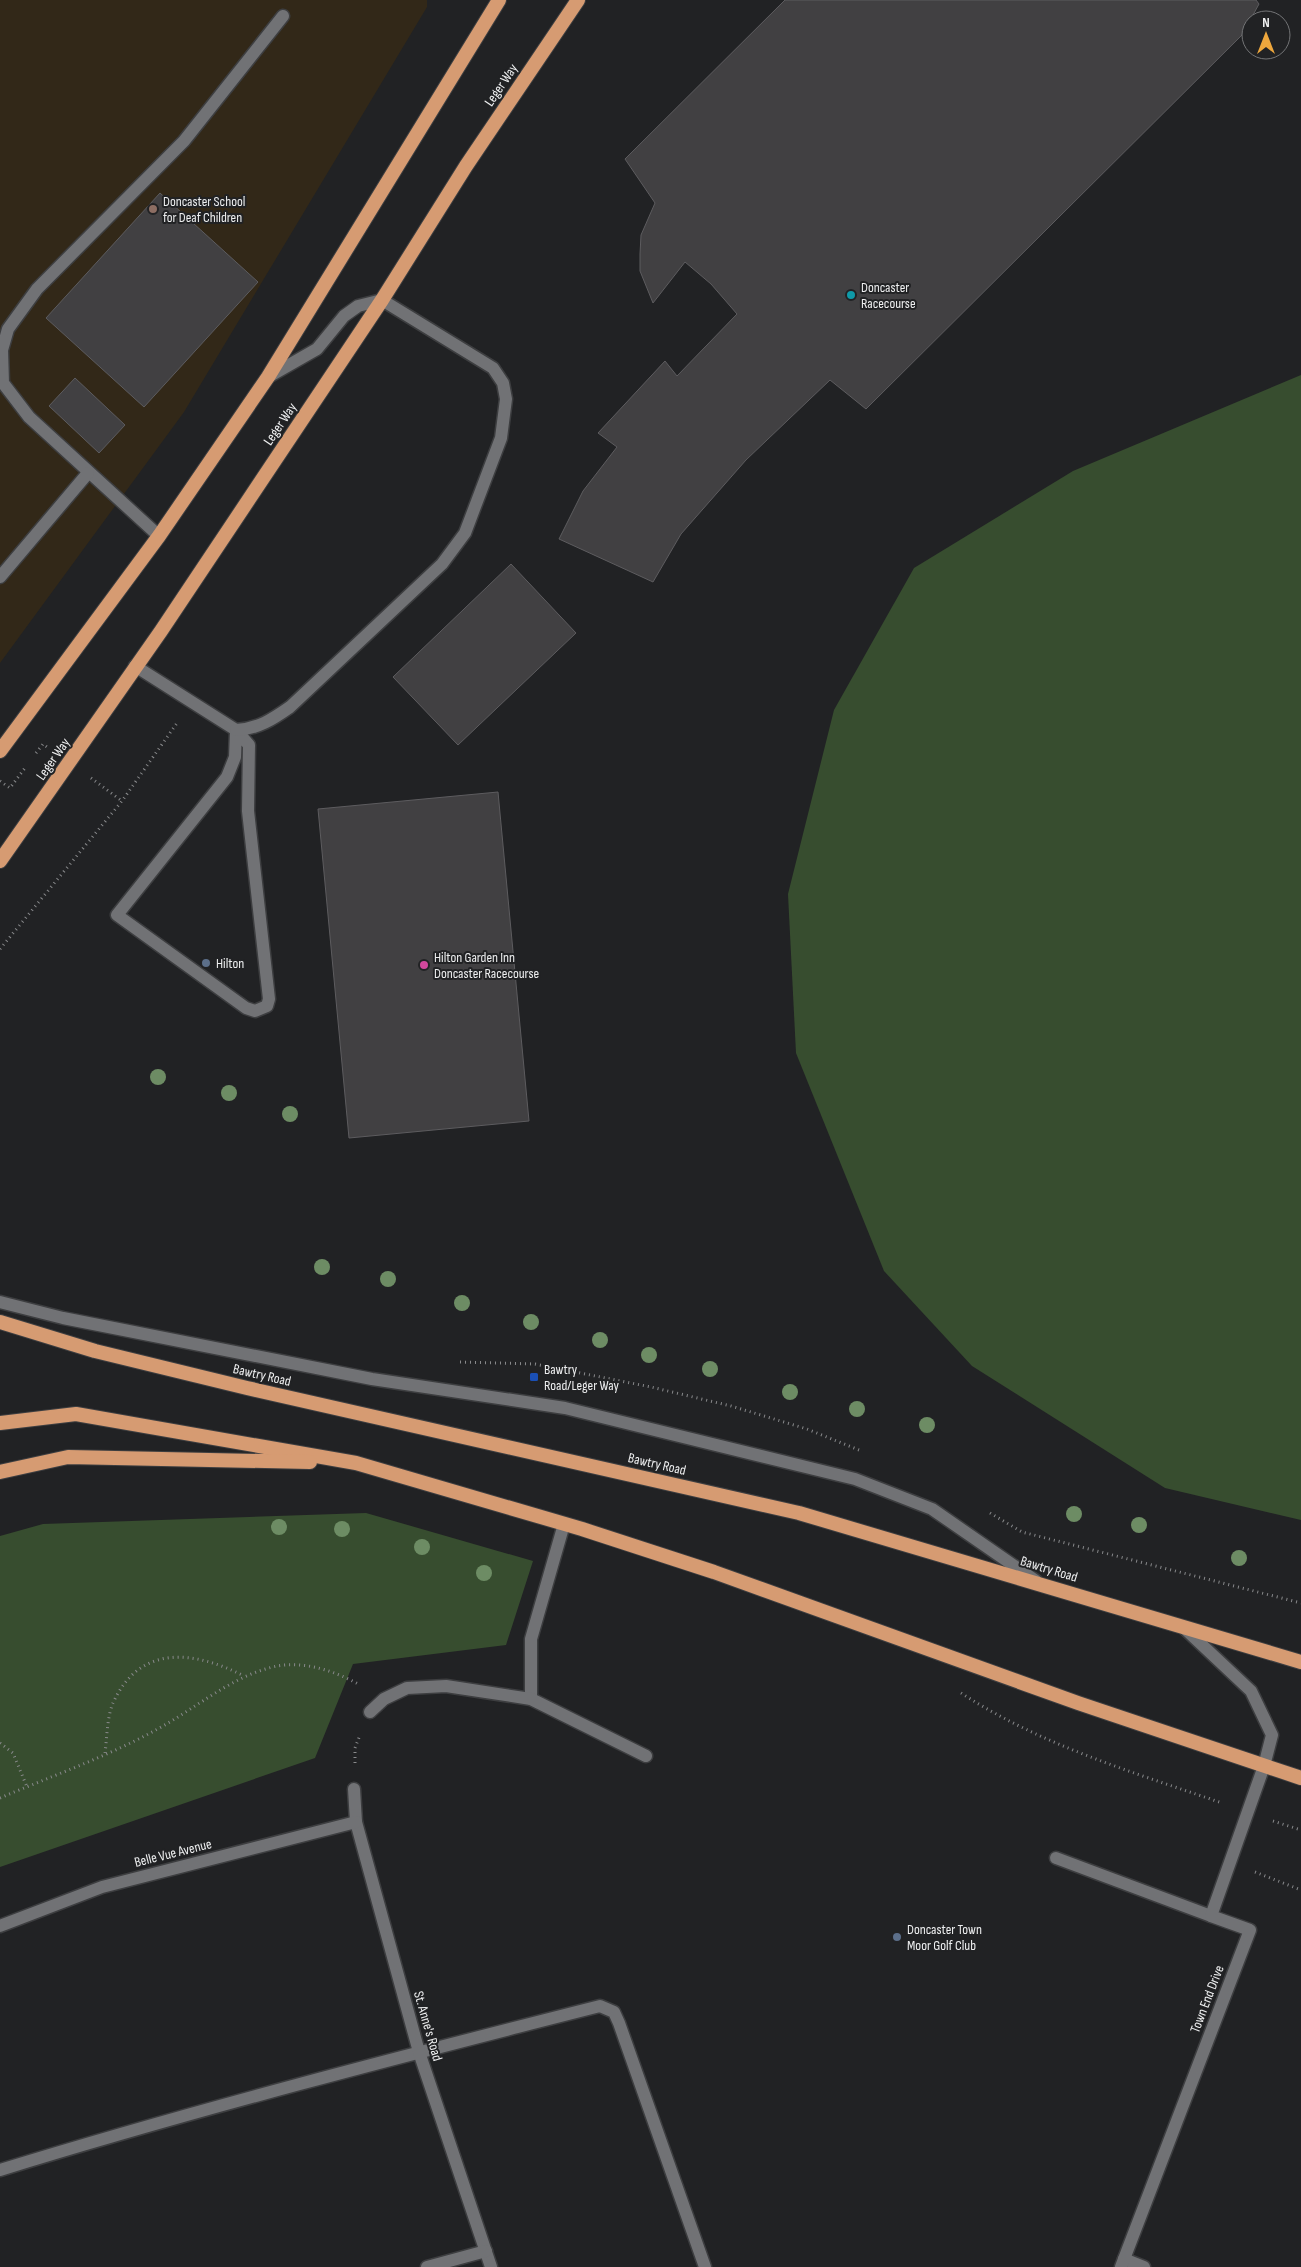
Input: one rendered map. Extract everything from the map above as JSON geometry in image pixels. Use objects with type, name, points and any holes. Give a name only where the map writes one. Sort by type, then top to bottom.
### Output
[{"type":"highway","points":[[0,751],[160,536],[268,377],[499,0]]},
{"type":"highway","name":"Leger Way","points":[[0,861],[161,631],[382,300],[466,166],[578,0]]},
{"type":"highway","name":"Bawtry Road","points":[[0,1322],[95,1351],[247,1388],[799,1512],[1301,1662]]},
{"type":"highway","points":[[0,1423],[76,1414],[356,1463],[564,1524],[714,1572],[1078,1703],[1301,1778]]},
{"type":"highway","points":[[0,1472],[68,1458],[356,1463]]},
{"type":"street","points":[[160,536],[88,473],[29,417],[3,383],[1,350],[8,329],[37,289],[184,141],[282,16]]},
{"type":"street","points":[[236,730],[250,730],[266,723],[290,707],[442,564],[465,533],[497,448],[506,399],[503,383],[493,368],[382,300],[358,306],[344,316],[316,349],[268,377]]},
{"type":"street","points":[[0,577],[88,473]]},
{"type":"street","points":[[135,666],[236,730],[249,745],[248,811],[269,998],[266,1006],[255,1011],[246,1008],[117,915],[227,777],[235,757],[236,730]]},
{"type":"street","points":[[0,1302],[63,1318],[372,1379],[566,1408],[855,1479],[932,1509],[1038,1583]]},
{"type":"street","points":[[531,1699],[531,1639],[564,1524]]},
{"type":"street","points":[[1056,1858],[1211,1916],[1264,1766],[1272,1735],[1251,1691],[1183,1627]]},
{"type":"street","points":[[370,1712],[384,1699],[407,1688],[446,1686],[531,1699],[646,1756]]},
{"type":"street","name":"St. Anne's Road","points":[[354,1788],[356,1822],[419,2052],[491,2267]]},
{"type":"street","name":"Belle Vue Avenue","points":[[0,1926],[102,1887],[356,1822]]},
{"type":"street","name":"Town End Drive","points":[[1122,2263],[1250,1930],[1211,1916]]},
{"type":"street","points":[[0,2170],[98,2140],[419,2052],[600,2006],[614,2012],[705,2267]]},
{"type":"street","points":[[427,2267],[486,2251]]},
{"type":"street","points":[[1122,2263],[1144,2267]]},
{"type":"path","points":[[0,949],[122,800],[192,702]]},
{"type":"path","points":[[105,1754],[112,1705],[125,1682],[145,1665],[171,1657],[195,1657],[219,1663],[245,1676]]},
{"type":"path","points":[[0,1798],[105,1754],[162,1727],[245,1676],[278,1666],[309,1666],[340,1674],[384,1699]]},
{"type":"path","points":[[961,1692],[985,1708],[1069,1750],[1230,1806]]},
{"type":"path","points":[[354,1788],[355,1748],[370,1712]]},
{"type":"path","points":[[0,1743],[13,1753],[27,1787]]},
{"type":"path","points":[[1273,1821],[1301,1830]]},
{"type":"path","points":[[1230,1863],[1301,1890]]},
{"type":"shaded area","name":"Doncaster School for Deaf Children","points":[[0,0],[427,0],[427,7],[184,412],[0,663]]},
{"type":"green space","points":[[1301,375],[1301,1520],[1165,1488],[972,1366],[884,1271],[796,1053],[788,894],[834,710],[914,568],[1073,471]]},
{"type":"green space","points":[[366,1513],[533,1561],[506,1645],[353,1664],[315,1758],[0,1867],[0,1536],[43,1524]]},
{"type":"building","name":"Doncaster Racecourse","points":[[785,0],[1256,0],[1259,4],[1256,10],[1241,10],[1241,36],[866,409],[830,380],[746,460],[681,534],[653,582],[559,539],[583,491],[617,447],[598,433],[665,361],[677,376],[737,314],[711,284],[685,262],[653,303],[640,271],[640,254],[641,235],[655,203],[625,159]]},
{"type":"building","points":[[160,193],[258,282],[144,407],[46,318]]},
{"type":"building","points":[[75,378],[125,425],[99,453],[49,406]]},
{"type":"building","points":[[511,564],[576,633],[458,745],[393,677]]},
{"type":"building","name":"Hilton Garden Inn Doncaster Racecourse","points":[[498,792],[529,1121],[349,1138],[318,809]]},
{"type":"place","name":"Doncaster School for Deaf Children","points":[[153,209]]},
{"type":"place","name":"Doncaster Racecourse","points":[[851,295]]},
{"type":"place","name":"Hilton","points":[[206,963]]},
{"type":"place","name":"Hilton Garden Inn Doncaster Racecourse","points":[[424,965]]},
{"type":"place","name":"Bawtry Road/Leger Way","points":[[534,1377]]},
{"type":"place","name":"Doncaster Town Moor Golf Club","points":[[897,1937]]}]
